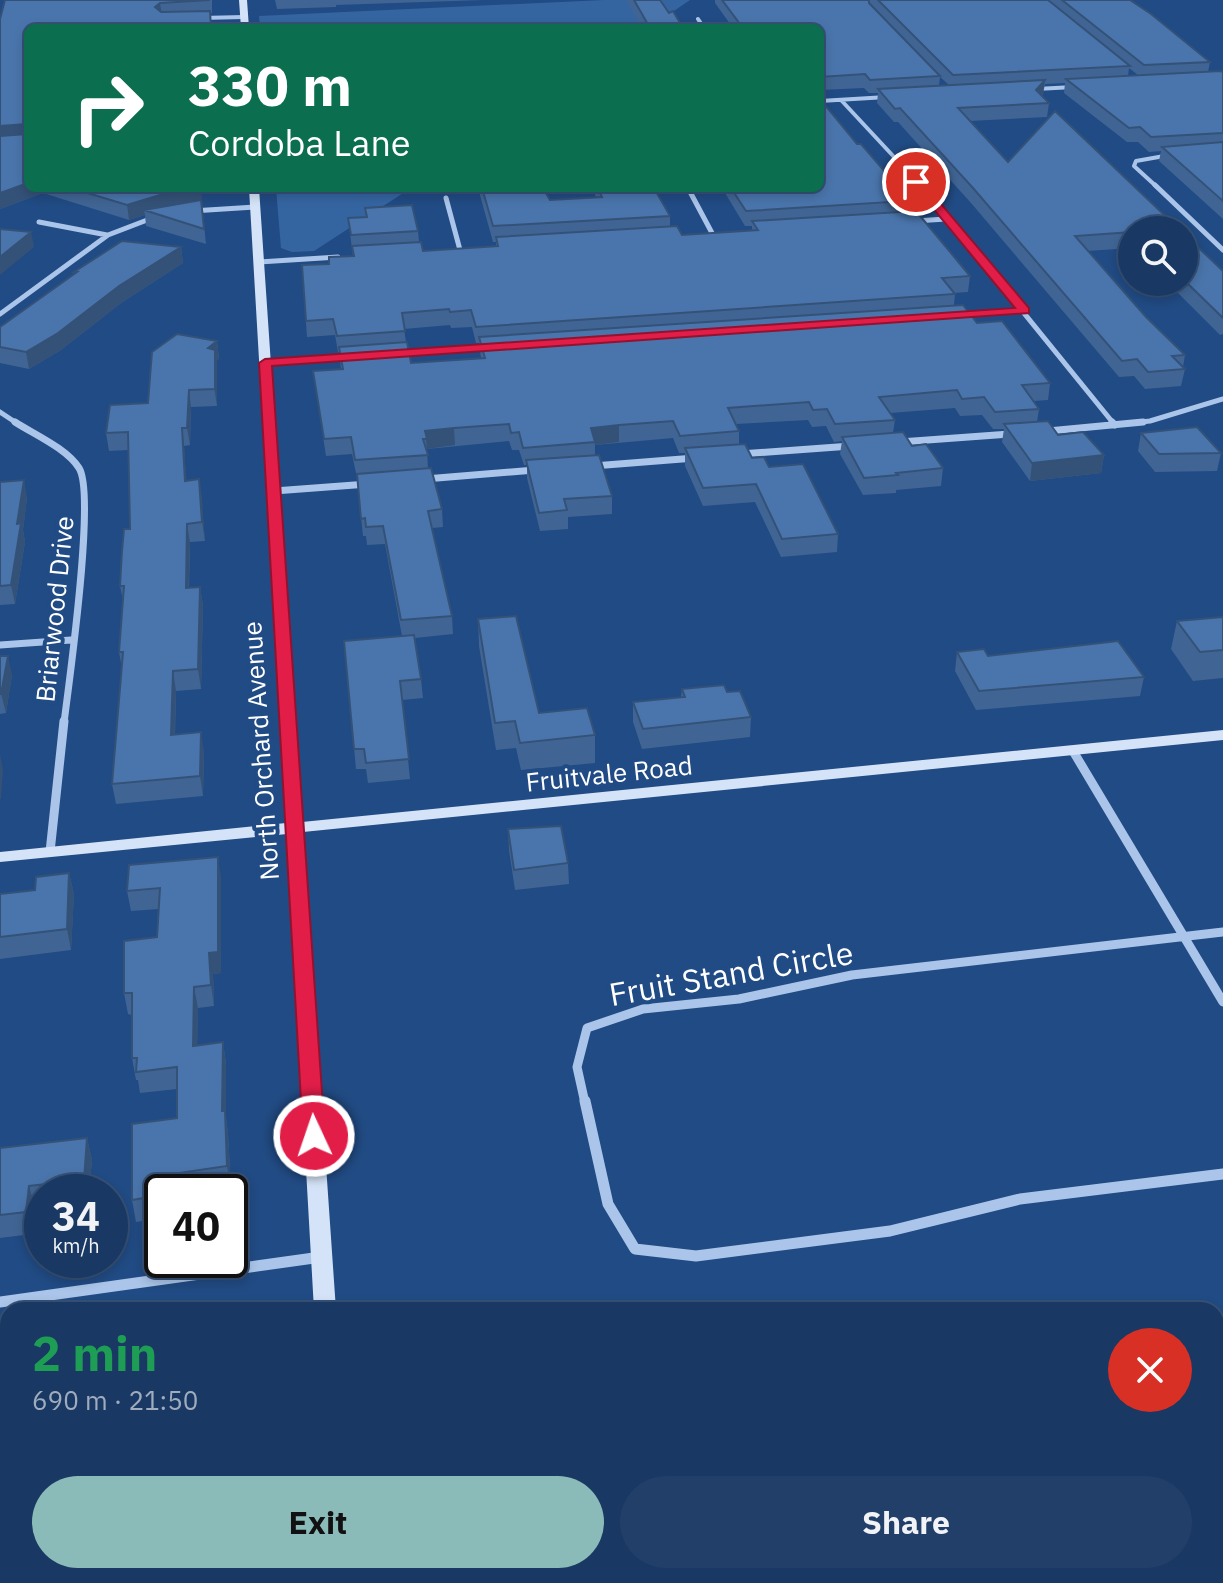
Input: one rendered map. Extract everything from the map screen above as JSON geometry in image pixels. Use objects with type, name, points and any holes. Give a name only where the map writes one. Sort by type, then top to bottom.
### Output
[{"type":"street","points":[[243,0],[245,24]]},
{"type":"street","points":[[192,19],[244,17]]},
{"type":"street","points":[[698,19],[701,24]]},
{"type":"street","points":[[1029,90],[1077,87]]},
{"type":"street","points":[[824,101],[888,97]]},
{"type":"street","points":[[841,100],[902,163],[1115,425]]},
{"type":"street","points":[[1178,154],[1145,157],[1136,161],[1134,166],[1223,250]]},
{"type":"street","name":"North Orchard Avenue","points":[[254,192],[325,1302]]},
{"type":"street","points":[[690,192],[712,233]]},
{"type":"street","points":[[446,198],[460,250]]},
{"type":"street","points":[[179,212],[255,207]]},
{"type":"street","points":[[0,314],[108,235],[167,215]]},
{"type":"street","points":[[905,221],[946,219]]},
{"type":"street","points":[[39,222],[108,235]]},
{"type":"street","points":[[696,234],[727,233]]},
{"type":"street","points":[[445,250],[475,249]]},
{"type":"street","points":[[259,262],[341,257]]},
{"type":"street","points":[[952,316],[1024,311]]},
{"type":"street","points":[[390,354],[499,347]]},
{"type":"street","points":[[265,363],[359,356]]},
{"type":"street","points":[[1040,432],[1150,421],[1223,399]]},
{"type":"street","name":"Briarwood Drive","points":[[0,412],[71,458],[81,470],[85,483],[84,541],[50,852]]},
{"type":"street","points":[[898,442],[1024,433]]},
{"type":"street","points":[[727,455],[867,445]]},
{"type":"street","points":[[587,466],[711,457]]},
{"type":"street","points":[[419,480],[541,470]]},
{"type":"street","points":[[274,491],[373,483]]},
{"type":"street","points":[[0,645],[71,640]]},
{"type":"street","name":"Fruitvale Road","points":[[0,857],[1223,735]]},
{"type":"street","points":[[1073,751],[1223,1002]]},
{"type":"street","points":[[1184,938],[1223,932]]},
{"type":"street","name":"Fruit Stand Circle","points":[[1184,938],[852,975],[739,999],[643,1009],[587,1028],[577,1067],[608,1204],[635,1249],[696,1256],[890,1231],[1020,1199],[1223,1174]]},
{"type":"street","points":[[0,1302],[322,1257]]},
{"type":"shaded area","points":[[604,0],[690,0],[655,24],[260,24],[259,16]]},
{"type":"shaded area","points":[[276,192],[405,192],[314,251],[292,252],[281,248]]},
{"type":"building","points":[[5,0],[210,0],[160,3],[155,7],[161,12],[210,11],[211,24],[24,24],[24,124],[0,126],[0,19]]},
{"type":"building","points":[[634,0],[660,0],[669,13],[673,11],[681,24],[648,24]]},
{"type":"building","points":[[722,0],[869,0],[940,76],[870,80],[865,74],[824,77],[824,24],[740,24]]},
{"type":"building","points":[[878,0],[1048,0],[1130,66],[953,75]]},
{"type":"building","points":[[1062,0],[1130,0],[1210,62],[1144,65]]},
{"type":"building","points":[[1221,71],[1223,133],[1151,137],[1140,127],[1129,128],[1066,79]]},
{"type":"building","points":[[1045,80],[1036,90],[1049,103],[958,108],[1008,162],[1055,111],[1165,216],[1118,216],[1118,233],[1075,236],[1118,285],[1118,296],[1128,296],[1185,355],[1172,356],[1185,369],[1148,372],[1137,359],[1122,361],[973,188],[900,108],[895,109],[878,89]]},
{"type":"building","points":[[824,104],[907,201],[746,211],[734,192],[824,192]]},
{"type":"building","points":[[24,134],[24,184],[0,193],[0,136]]},
{"type":"building","points":[[1223,142],[1223,201],[1162,147]]},
{"type":"building","points":[[84,192],[180,192],[160,195],[127,205]]},
{"type":"building","points":[[483,192],[545,192],[550,200],[602,197],[600,192],[656,192],[670,216],[493,226]]},
{"type":"building","points":[[201,200],[204,229],[144,210]]},
{"type":"building","points":[[412,205],[418,231],[351,235],[348,218],[367,217],[365,208]]},
{"type":"building","points":[[916,211],[970,276],[942,278],[955,294],[476,327],[471,310],[450,312],[449,309],[402,313],[405,331],[337,336],[333,319],[306,321],[302,265],[329,264],[329,257],[354,256],[352,246],[421,242],[423,251],[498,246],[496,237],[677,226],[682,235],[758,230],[752,221]]},
{"type":"building","points":[[0,229],[31,232],[0,257]]},
{"type":"building","points":[[122,241],[181,247],[119,286],[58,333],[26,352],[0,347],[0,327]]},
{"type":"building","points":[[1198,247],[1223,271],[1223,318],[1198,294]]},
{"type":"building","points":[[963,305],[977,323],[1002,321],[1050,383],[1022,385],[1039,409],[995,412],[984,397],[962,399],[957,390],[879,397],[895,420],[835,424],[827,409],[813,410],[809,402],[728,408],[739,431],[680,436],[673,421],[619,425],[591,428],[595,442],[523,448],[519,432],[511,433],[509,424],[454,428],[425,431],[427,439],[423,439],[428,455],[355,460],[351,437],[324,439],[313,371],[343,369],[339,347],[407,342],[411,363],[485,358],[479,337]]},
{"type":"building","points":[[177,334],[217,341],[208,348],[215,350],[215,389],[189,390],[187,428],[182,428],[185,481],[199,479],[202,522],[187,524],[186,588],[200,587],[198,669],[173,671],[171,735],[201,732],[200,776],[112,784],[123,652],[119,652],[124,586],[120,586],[122,551],[124,529],[130,529],[128,432],[106,433],[110,405],[148,403],[152,352]]},
{"type":"building","points":[[1048,421],[1058,435],[1083,432],[1104,455],[1032,463],[1004,424]]},
{"type":"building","points":[[1197,427],[1221,453],[1159,454],[1141,433]]},
{"type":"building","points":[[903,432],[912,446],[926,444],[943,468],[864,478],[842,437]]},
{"type":"building","points":[[745,444],[752,458],[764,457],[769,467],[803,464],[838,534],[782,539],[756,484],[703,488],[685,448]]},
{"type":"building","points":[[599,455],[612,496],[564,499],[567,510],[539,513],[526,460]]},
{"type":"building","points":[[431,468],[442,509],[428,511],[452,616],[401,620],[383,526],[366,527],[365,518],[361,519],[357,474]]},
{"type":"building","points":[[24,480],[11,585],[0,586],[0,482]]},
{"type":"building","points":[[516,616],[539,713],[587,708],[595,735],[520,743],[515,721],[495,723],[478,619]]},
{"type":"building","points":[[1223,617],[1223,650],[1200,652],[1177,621]]},
{"type":"building","points":[[414,635],[421,679],[400,681],[409,759],[366,763],[364,749],[354,749],[344,641]]},
{"type":"building","points":[[1118,641],[1144,677],[979,691],[957,652],[984,649],[988,656]]},
{"type":"building","points":[[0,656],[8,656],[1,694],[0,694]]},
{"type":"building","points":[[724,685],[727,692],[740,691],[751,717],[643,729],[633,702],[685,697],[682,689]]},
{"type":"building","points":[[561,826],[568,863],[514,870],[508,829]]},
{"type":"building","points":[[218,857],[218,952],[209,953],[211,985],[194,987],[193,1046],[223,1042],[222,1111],[225,1111],[227,1166],[172,1174],[144,1174],[144,1198],[132,1200],[132,1124],[177,1118],[177,1067],[136,1072],[137,1058],[132,1058],[132,993],[124,993],[124,941],[157,937],[160,888],[127,891],[129,865]]},
{"type":"building","points":[[69,873],[67,929],[0,937],[0,894],[35,890],[36,877]]},
{"type":"building","points":[[87,1138],[84,1174],[24,1174],[24,1212],[0,1215],[0,1148]]},
{"type":"route","points":[[314,1136],[265,363],[1024,311],[916,182]]}]
